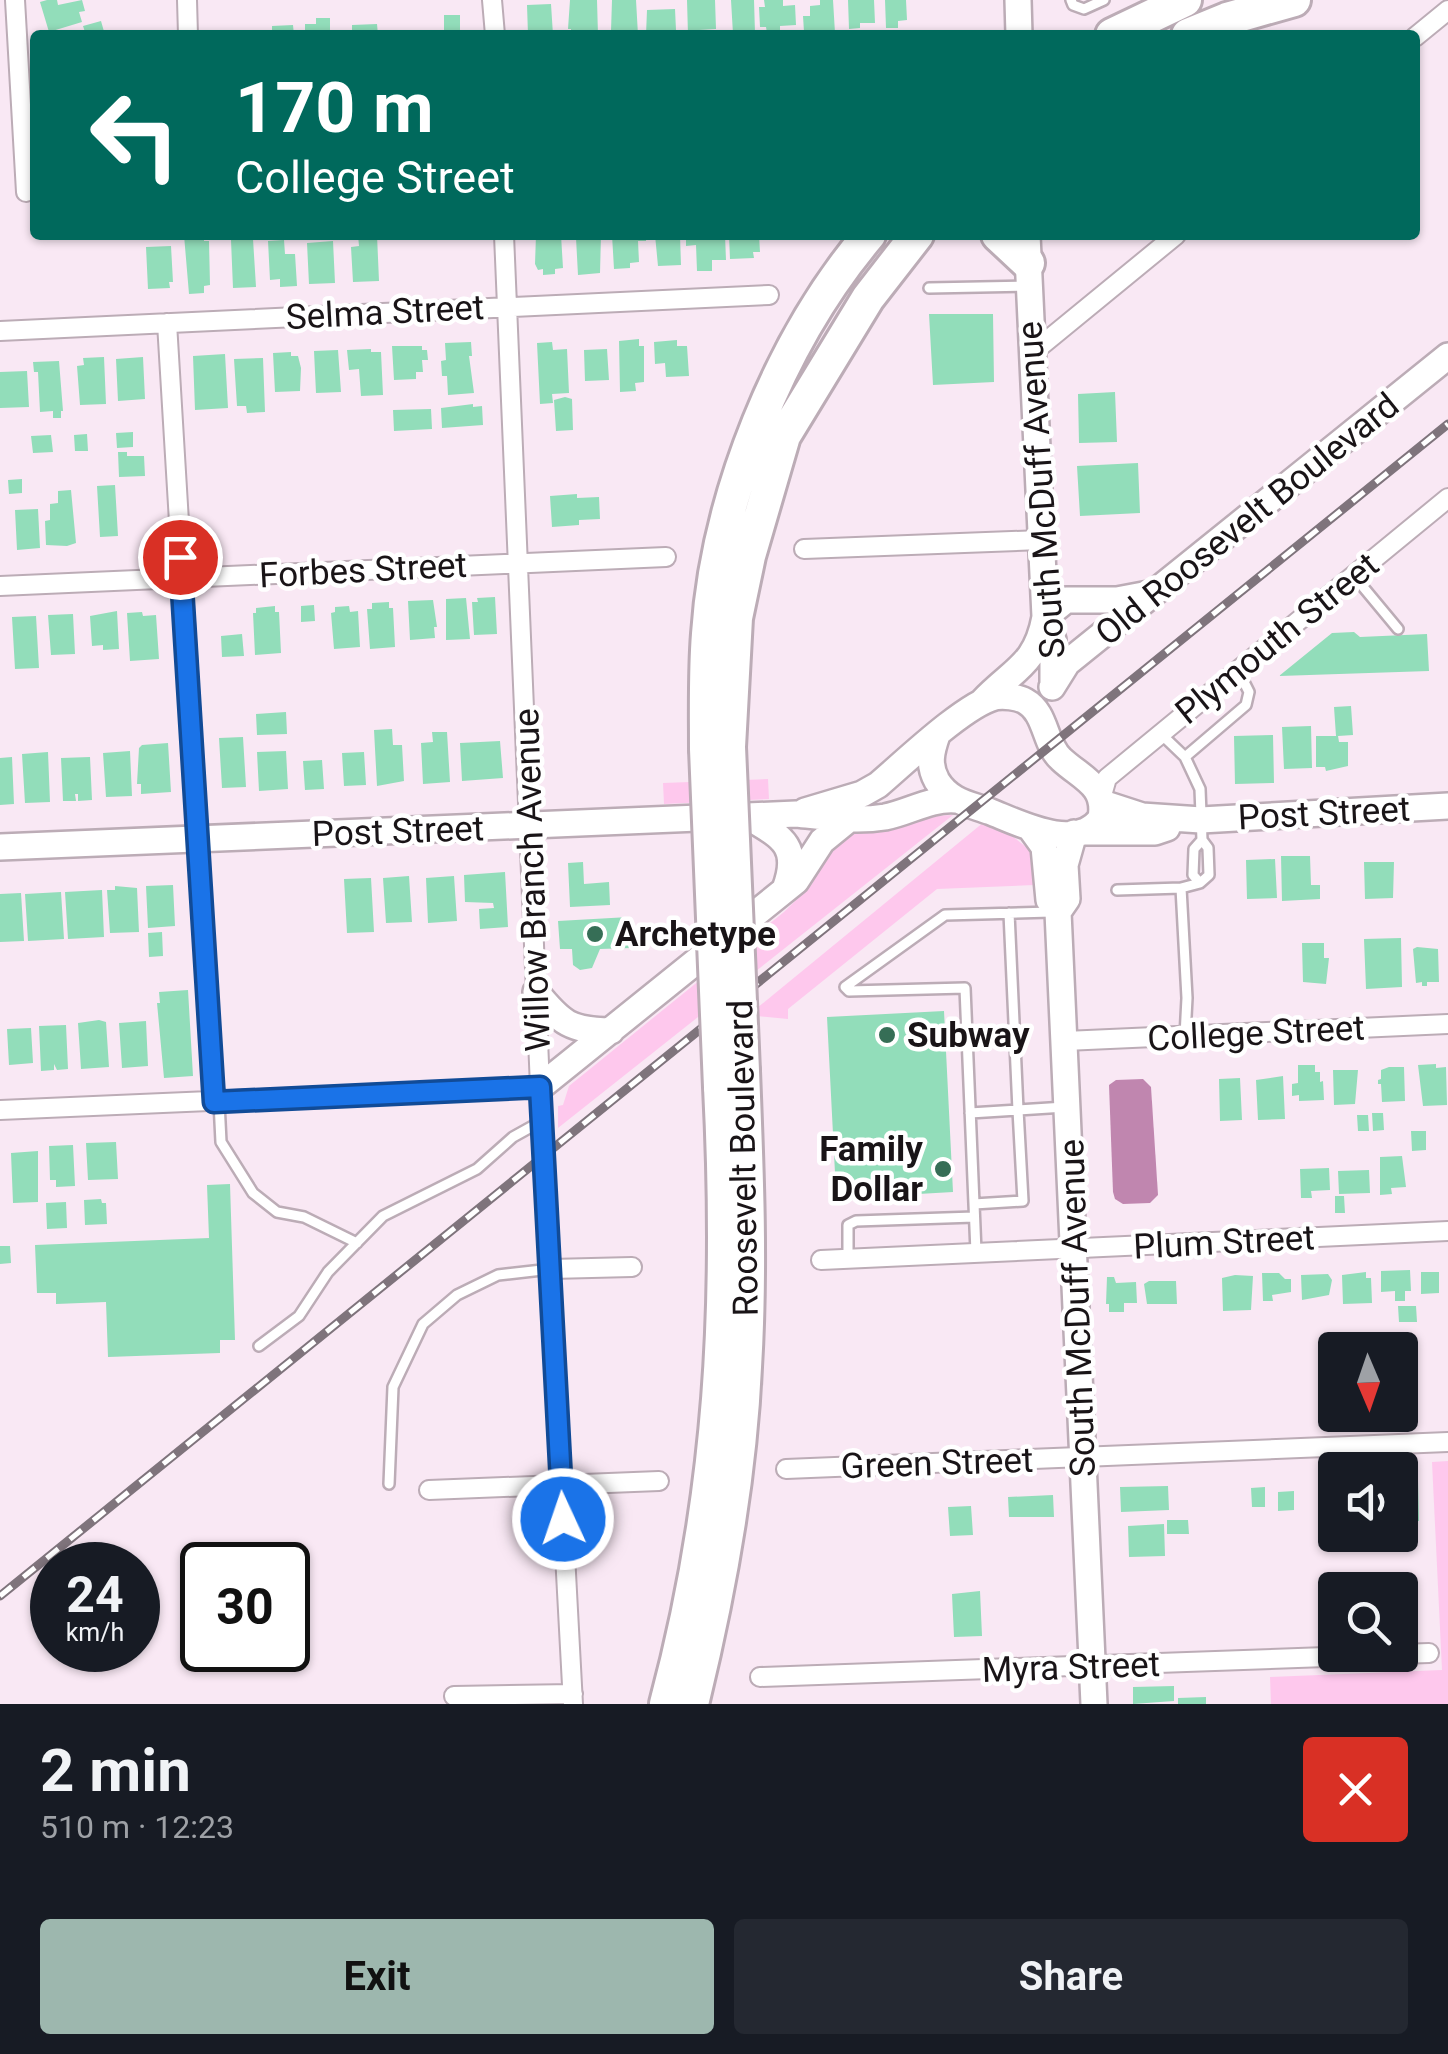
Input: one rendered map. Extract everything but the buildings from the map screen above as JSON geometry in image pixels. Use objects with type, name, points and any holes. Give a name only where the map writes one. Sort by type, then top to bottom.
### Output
[{"type":"highway","points":[[1113,16],[1183,0]]},
{"type":"highway","points":[[1199,30],[1227,18],[1294,0]]},
{"type":"highway","name":"Roosevelt Boulevard","points":[[692,1704],[730,1513],[745,1370],[749,1243],[732,1079],[718,748],[708,632],[717,567],[742,462],[794,349],[865,240]]},
{"type":"highway","name":"Roosevelt Boulevard","points":[[718,748],[749,556],[784,436],[868,298],[916,240]]},
{"type":"highway","points":[[1004,240],[1028,261]]},
{"type":"highway","name":"Roosevelt Boulevard","points":[[666,1704],[694,1583],[723,1370],[732,1079]]},
{"type":"main road","points":[[1018,0],[1019,30]]},
{"type":"main road","name":"South McDuff Avenue","points":[[1028,261],[1045,617],[1053,640],[1051,745]]},
{"type":"main road","name":"Old Roosevelt Boulevard","points":[[1052,687],[1068,663],[1448,356]]},
{"type":"main road","points":[[1045,617],[1066,600],[1117,600],[1157,592]]},
{"type":"main road","name":"Old Roosevelt Boulevard","points":[[936,736],[977,708],[1027,662],[1041,641],[1045,617]]},
{"type":"main road","points":[[977,708],[994,697],[1012,697],[1029,703],[1042,720],[1056,755],[1098,789],[1099,822],[1077,833]]},
{"type":"main road","points":[[936,736],[930,755],[932,771],[944,792],[956,800]]},
{"type":"main road","name":"Post Street","points":[[796,814],[862,794],[936,736]]},
{"type":"main road","name":"Post Street","points":[[1098,789],[1142,816],[1201,830]]},
{"type":"main road","name":"Post Street","points":[[0,847],[796,814],[849,819],[882,817],[933,801],[956,800],[1031,829],[1077,833],[1201,830],[1448,806]]},
{"type":"main road","points":[[747,816],[781,837],[790,849],[792,867],[785,889]]},
{"type":"main road","points":[[540,1087],[785,889],[804,872],[824,838],[849,819]]},
{"type":"main road","name":"South McDuff Avenue","points":[[1031,829],[1044,847],[1049,900],[1058,912],[1094,1704]]},
{"type":"main road","name":"South McDuff Avenue","points":[[1058,912],[1067,899],[1065,865],[1077,833]]},
{"type":"main road","points":[[536,992],[570,1026],[611,1032]]},
{"type":"street","points":[[15,0],[26,192]]},
{"type":"street","points":[[186,0],[188,30]]},
{"type":"street","points":[[492,0],[495,30]]},
{"type":"street","points":[[1420,33],[1448,10]]},
{"type":"street","name":"Willow Branch Avenue","points":[[504,240],[540,1087],[573,1699]]},
{"type":"street","points":[[1032,352],[1170,240]]},
{"type":"street","name":"Selma Street","points":[[0,331],[769,295]]},
{"type":"street","points":[[167,323],[180,578],[217,1102]]},
{"type":"street","name":"Plymouth Street","points":[[1098,789],[1160,733],[1448,498]]},
{"type":"street","points":[[804,549],[1041,540]]},
{"type":"street","name":"Forbes Street","points":[[0,586],[666,557]]},
{"type":"street","name":"College Street","points":[[1065,1041],[1448,1024]]},
{"type":"street","points":[[0,1110],[540,1087]]},
{"type":"street","name":"Plum Street","points":[[820,1260],[1448,1231]]},
{"type":"street","points":[[551,1268],[632,1266]]},
{"type":"street","name":"Green Street","points":[[786,1469],[1448,1442]]},
{"type":"street","points":[[429,1490],[659,1481]]},
{"type":"street","points":[[1418,1653],[1429,1653]]},
{"type":"street","name":"Myra Street","points":[[760,1677],[1318,1657]]},
{"type":"street","points":[[454,1696],[573,1699]]},
{"type":"lane","points":[[1071,0],[1073,5],[1113,16]]},
{"type":"lane","points":[[929,288],[1028,261]]},
{"type":"lane","points":[[1354,576],[1398,628]]},
{"type":"lane","points":[[1184,757],[1246,705],[1248,692],[1238,670]]},
{"type":"lane","points":[[1117,890],[1182,888],[1200,883],[1209,875],[1210,857],[1201,830],[1200,790],[1184,757],[1160,733]]},
{"type":"lane","points":[[1200,883],[1193,875],[1192,857],[1201,830]]},
{"type":"lane","points":[[1182,888],[1188,998],[1185,1036]]},
{"type":"lane","points":[[976,1254],[965,988],[850,991],[845,987],[945,916],[1058,912]]},
{"type":"lane","points":[[974,1204],[1022,1200],[1009,913]]},
{"type":"lane","points":[[217,1102],[221,1142],[254,1193],[277,1212],[304,1217],[357,1243]]},
{"type":"lane","points":[[970,1113],[1069,1107]]},
{"type":"lane","points":[[259,1346],[299,1316],[328,1272],[383,1216],[476,1169],[512,1137],[542,1120]]},
{"type":"lane","points":[[848,1259],[846,1230],[856,1221],[974,1217]]},
{"type":"lane","points":[[388,1484],[394,1387],[423,1324],[457,1295],[498,1275],[551,1268]]},
{"type":"shaded area","points":[[768,779],[769,799],[664,804],[663,783]]},
{"type":"shaded area","points":[[953,815],[558,1128],[558,1106],[563,1105],[569,1086],[784,912],[812,884],[824,856],[849,833],[892,829],[933,816]]},
{"type":"shaded area","points":[[984,822],[1011,835],[1031,851],[1035,885],[937,889],[788,1009],[788,1019],[757,1016],[757,1008]]},
{"type":"shaded area","points":[[1143,1079],[1151,1087],[1158,1195],[1150,1203],[1123,1204],[1113,1192],[1109,1085],[1116,1080]]},
{"type":"shaded area","points":[[1448,1461],[1448,1704],[1271,1704],[1270,1677],[1442,1670],[1432,1462]]},
{"type":"railway","points":[[0,1596],[1448,424]]},
{"type":"place","name":"Archetype","points":[[595,934]]},
{"type":"place","name":"Subway","points":[[887,1035]]},
{"type":"place","name":"Family Dollar","points":[[943,1169]]},
{"type":"route","points":[[180,557],[214,1102],[540,1087],[563,1519]]}]
